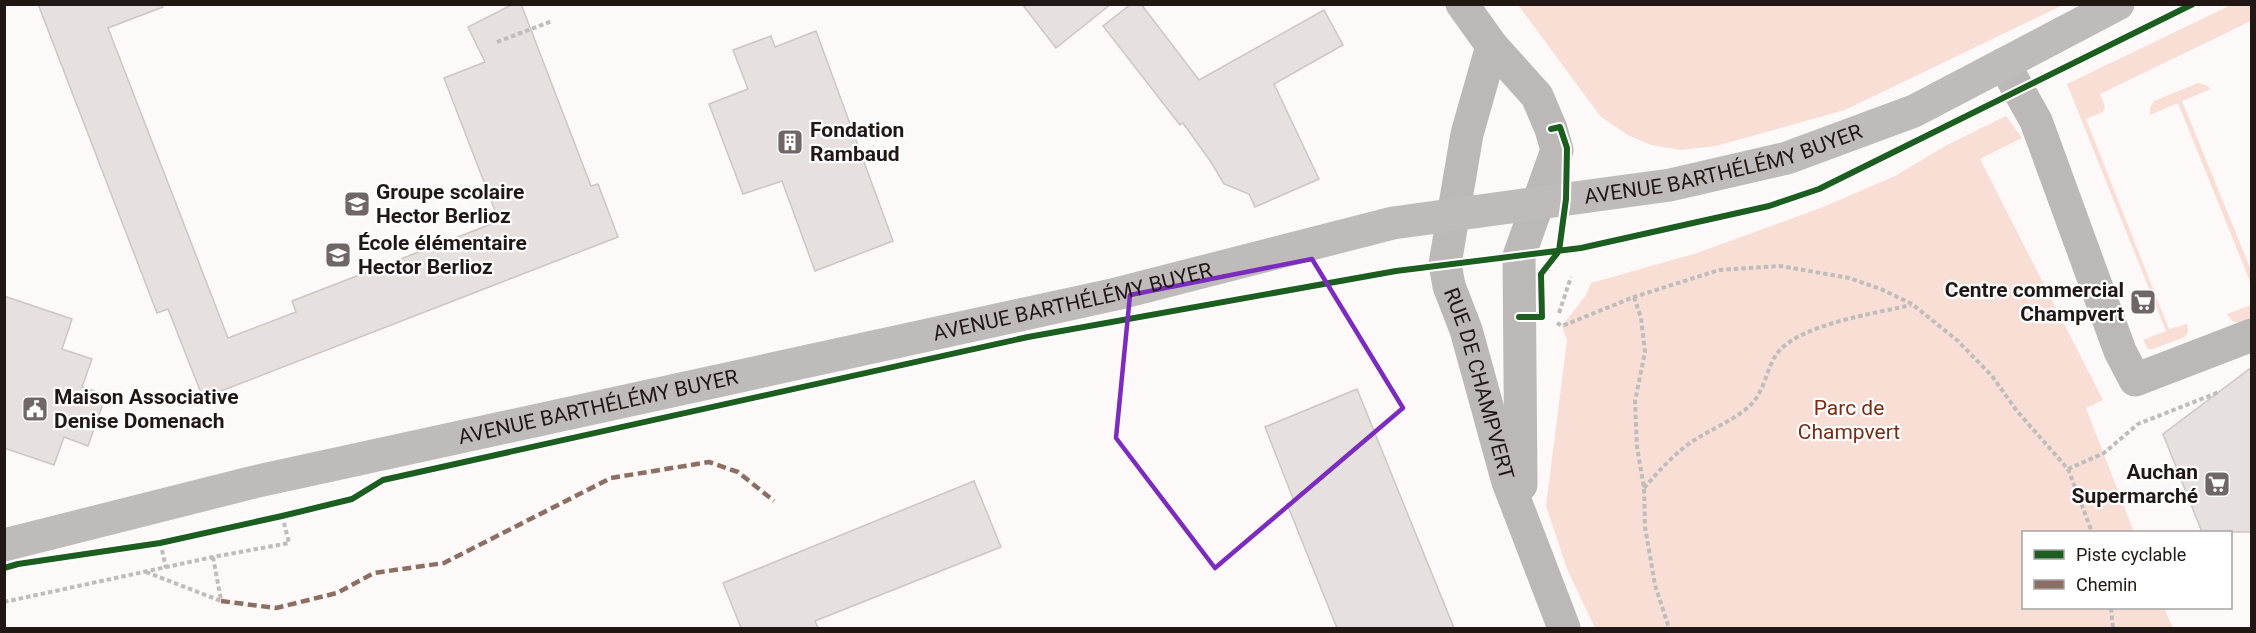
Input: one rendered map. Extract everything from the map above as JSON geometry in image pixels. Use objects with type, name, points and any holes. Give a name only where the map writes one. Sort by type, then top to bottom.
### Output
[{"type":"main road","name":"AVENUE BARTHÉLÉMY BUYER","points":[[4,545],[254,482],[1070,305],[1393,223],[1670,185],[1787,158],[1914,111],[2118,4]]},
{"type":"street","name":"RUE DE CHAMPVERT","points":[[1462,4],[1492,46],[1537,96],[1557,150],[1519,256],[1522,517]]},
{"type":"street","name":"RUE DE CHAMPVERT","points":[[1492,46],[1467,134],[1445,264],[1449,286],[1466,330],[1508,482],[1564,628]]},
{"type":"street","points":[[2004,64],[2037,121],[2120,351],[2135,380],[2252,335]]},
{"type":"path","points":[[497,42],[552,21]]},
{"type":"path","points":[[1571,278],[1556,322],[1562,326],[1634,297],[1719,270],[1781,266],[1848,278],[1883,290],[1912,304],[1958,342],[1992,376],[2017,411],[2068,469],[2092,531]]},
{"type":"path","points":[[1634,297],[1641,318],[1645,352],[1635,401],[1637,447],[1644,488],[1645,526],[1655,585],[1669,628]]},
{"type":"path","points":[[1644,488],[1665,463],[1690,443],[1746,409],[1761,392],[1778,352],[1794,338],[1831,325],[1912,304]]},
{"type":"path","points":[[2068,469],[2104,453],[2138,424],[2219,392]]},
{"type":"path","points":[[4,602],[289,543],[284,523]]},
{"type":"path","points":[[162,550],[166,568]]},
{"type":"path","points":[[146,572],[221,601],[213,557]]},
{"type":"path","points":[[2111,609],[2113,628]]},
{"type":"highlighted area","points":[[1312,259],[1403,408],[1215,568],[1116,438],[1130,295]]},
{"type":"green space","points":[[2233,4],[2251,5],[2251,21],[2100,94],[2105,107],[2103,112],[2086,119],[2169,329],[2187,324],[2188,332],[2185,337],[2148,349],[2143,340],[2166,331],[2067,84]]},
{"type":"green space","points":[[1518,5],[2063,5],[1845,110],[1716,146],[1681,150],[1651,145],[1628,135],[1601,117]]},
{"type":"green space","points":[[2198,83],[2211,89],[2182,101],[2251,270],[2251,284],[2178,103],[2150,115],[2150,108],[2154,101]]},
{"type":"green space","name":"Parc de Champvert","points":[[2006,116],[2022,138],[1980,159],[2103,400],[2086,408],[2134,531],[2022,531],[2022,609],[2164,609],[2173,628],[1595,628],[1567,569],[1546,506],[1567,340],[1562,326],[1586,295],[1591,283],[1697,253],[1823,207],[1895,176],[1947,145]]},
{"type":"green space","points":[[2251,305],[2251,318],[2240,323],[2232,321],[2227,314]]},
{"type":"building","points":[[38,4],[162,4],[163,7],[108,28],[228,338],[296,312],[292,301],[499,221],[444,78],[485,62],[468,27],[513,4],[521,4],[591,186],[598,184],[618,237],[203,398],[168,309],[157,313]]},
{"type":"building","points":[[1022,4],[1111,4],[1056,48]]},
{"type":"building","points":[[1131,4],[1141,4],[1199,80],[1324,10],[1343,45],[1274,84],[1319,179],[1255,207],[1249,194],[1224,184],[1183,123],[1180,125],[1103,26]]},
{"type":"building","name":"Fondation Rambaud","points":[[816,31],[893,241],[815,271],[782,181],[743,194],[709,104],[748,89],[733,50],[771,36],[775,47]]},
{"type":"building","points":[[4,296],[72,319],[62,349],[92,359],[82,387],[106,395],[88,446],[64,437],[54,465],[4,448]]},
{"type":"building","name":"Auchan Supermarché","points":[[2252,367],[2252,532],[2202,531],[2163,434]]},
{"type":"building","points":[[1357,389],[1454,628],[1337,628],[1287,504],[1294,501],[1265,427]]},
{"type":"building","points":[[974,481],[1001,547],[815,621],[818,628],[741,628],[723,583]]},
{"type":"marked path","points":[[221,601],[276,608],[337,593],[374,573],[444,563],[611,478],[709,462],[738,472],[774,501]]},
{"type":"cycle path","points":[[4,568],[160,543],[282,516],[352,499],[383,480],[1028,337],[1396,271],[1581,248],[1769,206],[1819,189],[2193,4]]},
{"type":"cycle path","points":[[1519,317],[1542,317],[1541,274],[1559,251],[1566,199],[1567,148],[1560,127],[1551,129]]},
{"type":"place","name":"Fondation Rambaud","points":[[790,142]]},
{"type":"place","name":"Groupe scolaire Hector Berlioz","points":[[357,204]]},
{"type":"place","name":"École élémentaire Hector Berlioz","points":[[338,255]]},
{"type":"place","name":"Centre commercial Champvert","points":[[2143,302]]},
{"type":"place","name":"Maison Associative Denise Domenach","points":[[35,409]]},
{"type":"place","name":"Auchan Supermarché","points":[[2217,484]]}]
